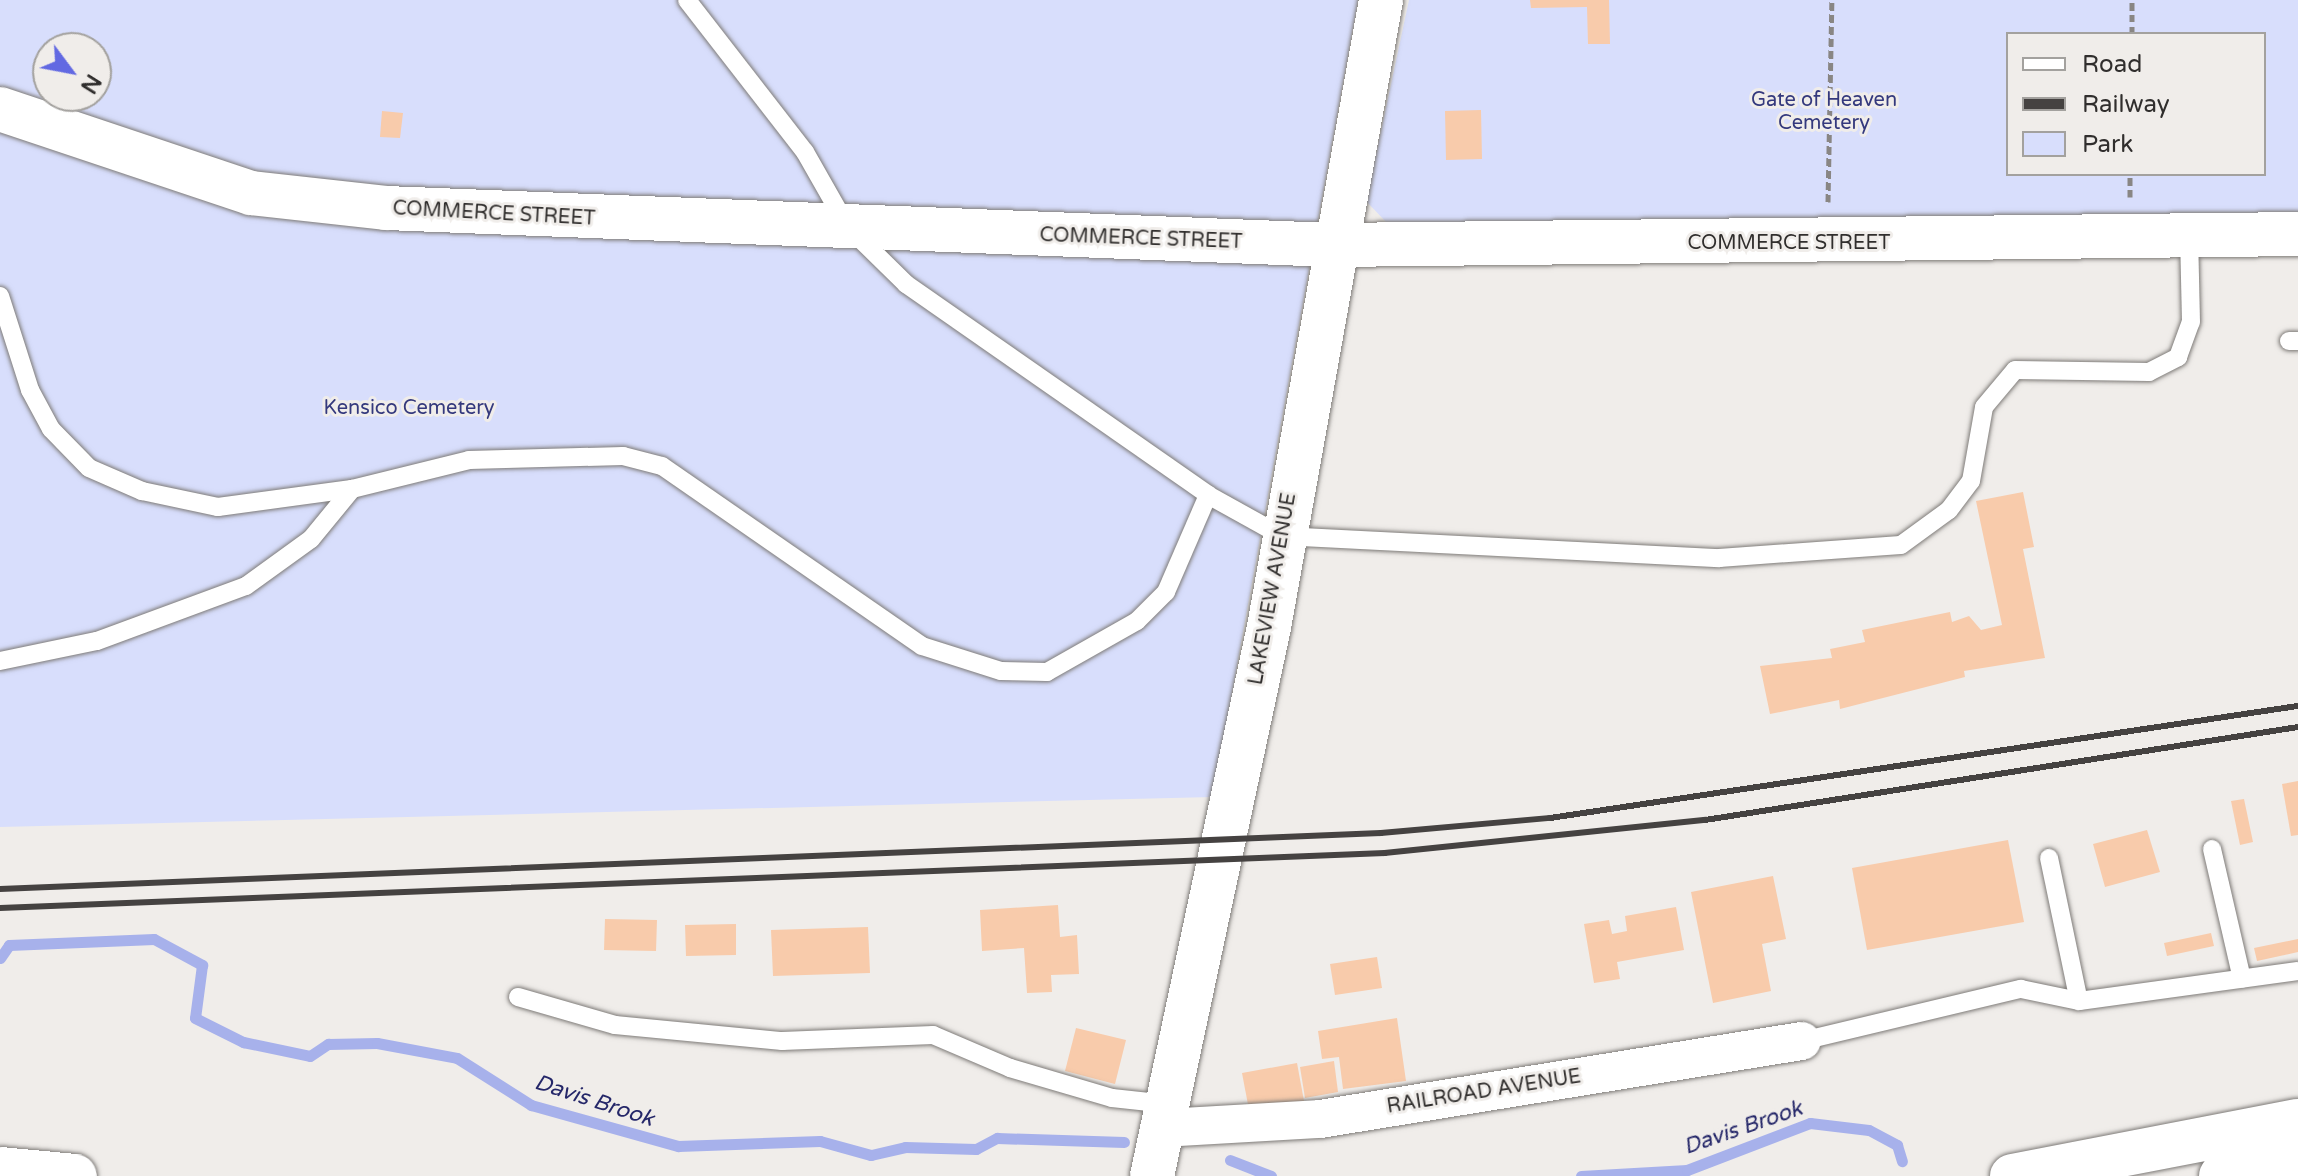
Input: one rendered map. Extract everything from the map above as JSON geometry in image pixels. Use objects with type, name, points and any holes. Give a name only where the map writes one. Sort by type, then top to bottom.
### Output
[{"type":"main road","name":"LAKEVIEW AVENUE","points":[[1152,1176],[1267,640],[1333,245],[1381,0]]},
{"type":"main road","name":"COMMERCE STREET","points":[[0,109],[251,193],[386,208],[1333,245],[1827,243],[2298,234]]},
{"type":"main road","points":[[2012,1176],[2298,1121]]},
{"type":"main road","points":[[2221,1176],[2298,1160]]},
{"type":"main road","points":[[0,1169],[75,1176]]},
{"type":"street","name":"RAILROAD AVENUE","points":[[1166,1116],[1320,1119],[1802,1041]]},
{"type":"lane","points":[[687,0],[805,152],[847,226],[906,284],[1208,495],[1282,536],[1719,558],[1901,545],[1949,510],[1971,481],[1984,407],[2015,370],[2149,372],[2178,357],[2191,322],[2189,237]]},
{"type":"lane","points":[[0,296],[30,390],[51,429],[89,468],[142,491],[218,507],[352,489],[469,460],[623,456],[662,466],[922,646],[1001,671],[1047,672],[1114,637],[1166,592],[1208,495]]},
{"type":"lane","points":[[0,661],[97,641],[246,586],[311,539],[352,489]]},
{"type":"lane","points":[[2212,849],[2242,979]]},
{"type":"lane","points":[[2049,858],[2079,1001]]},
{"type":"lane","points":[[1802,1041],[2021,989],[2079,1001],[2298,971]]},
{"type":"lane","points":[[518,997],[615,1025],[782,1041],[933,1035],[1069,1086],[1166,1116]]},
{"type":"path","points":[[1827,243],[1832,0]]},
{"type":"path","points":[[2132,0],[2132,32]]},
{"type":"green space","name":"Kensico Cemetery","points":[[0,0],[1358,0],[1213,797],[0,827]]},
{"type":"green space","name":"Gate of Heaven Cemetery","points":[[1409,0],[2298,0],[2298,222],[1388,224],[1366,201]]},
{"type":"building","points":[[1530,0],[1609,0],[1610,44],[1588,44],[1587,7],[1531,8]]},
{"type":"building","points":[[1481,110],[1482,159],[1446,160],[1445,111]]},
{"type":"building","points":[[382,111],[403,113],[400,138],[380,137]]},
{"type":"building","points":[[2023,492],[2034,547],[2023,549],[2045,658],[1964,671],[1965,677],[1840,709],[1839,700],[1770,714],[1760,666],[1832,658],[1830,649],[1865,642],[1862,630],[1950,612],[1952,622],[1969,616],[1981,630],[2002,625],[1976,501]]},
{"type":"building","points":[[2298,781],[2298,835],[2291,836],[2282,784]]},
{"type":"building","points":[[2244,799],[2253,842],[2240,845],[2231,801]]},
{"type":"building","points":[[2147,830],[2160,872],[2105,887],[2093,844]]},
{"type":"building","points":[[2008,840],[2024,922],[1867,950],[1852,868]]},
{"type":"building","points":[[1773,876],[1786,939],[1762,944],[1771,991],[1713,1003],[1691,892]]},
{"type":"building","points":[[1058,905],[1060,937],[1077,935],[1079,974],[1051,975],[1052,992],[1027,993],[1024,948],[982,951],[980,910]]},
{"type":"building","points":[[1676,907],[1684,950],[1617,962],[1620,979],[1594,983],[1584,924],[1609,920],[1612,934],[1627,931],[1625,916]]},
{"type":"building","points":[[605,919],[657,920],[656,951],[604,950]]},
{"type":"building","points":[[736,924],[736,955],[686,956],[685,925]]},
{"type":"building","points":[[868,927],[870,973],[773,976],[771,930]]},
{"type":"building","points":[[2211,933],[2214,946],[2167,956],[2164,943]]},
{"type":"building","points":[[2298,939],[2298,952],[2257,961],[2254,948]]},
{"type":"building","points":[[1377,957],[1382,988],[1335,995],[1330,964]]},
{"type":"building","points":[[1397,1018],[1406,1081],[1343,1089],[1339,1057],[1322,1059],[1318,1031]]},
{"type":"building","points":[[1076,1028],[1126,1040],[1115,1084],[1065,1071]]},
{"type":"building","points":[[1334,1061],[1338,1092],[1305,1098],[1300,1067]]},
{"type":"building","points":[[1297,1063],[1304,1101],[1249,1110],[1242,1073]]},
{"type":"waterway","name":"Davis Brook","points":[[0,958],[9,945],[154,939],[202,965],[195,1018],[243,1042],[310,1056],[328,1044],[377,1043],[457,1058],[531,1105],[678,1146],[820,1141],[871,1155],[905,1147],[976,1149],[997,1138],[1124,1142]]},
{"type":"waterway","name":"Davis Brook","points":[[1581,1176],[1687,1170],[1810,1123],[1869,1130],[1897,1145],[1902,1161]]},
{"type":"waterway","name":"Davis Brook","points":[[1230,1160],[1271,1176]]},
{"type":"railway","points":[[0,889],[1381,833],[1550,818],[2298,706]]},
{"type":"railway","points":[[0,908],[1385,853],[1705,820],[2298,727]]}]
